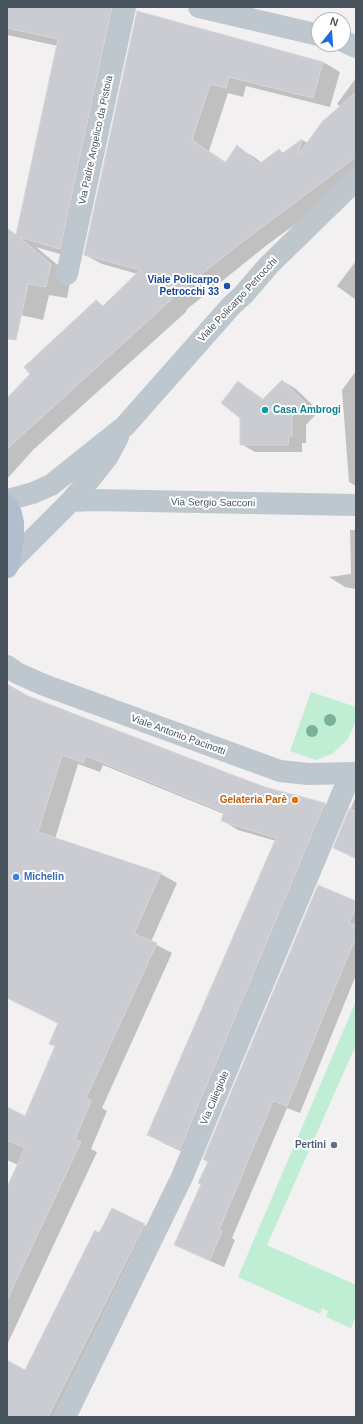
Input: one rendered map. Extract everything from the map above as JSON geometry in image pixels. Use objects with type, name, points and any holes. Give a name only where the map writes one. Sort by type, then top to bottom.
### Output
[{"type":"main road","points":[[7,506],[11,514],[13,524],[13,538],[8,565]]},
{"type":"street","name":"Via Padre Angelico da Pistoia","points":[[67,274],[125,7]]},
{"type":"street","points":[[199,7],[311,33]]},
{"type":"street","name":"Viale Policarpo Petrocchi","points":[[7,500],[33,493],[52,485],[125,426],[269,265],[356,180]]},
{"type":"street","name":"Viale Policarpo Petrocchi","points":[[8,565],[71,501],[102,465],[125,426]]},
{"type":"street","name":"Via Sergio Sacconi","points":[[71,501],[356,505]]},
{"type":"street","name":"Viale Antonio Pacinotti","points":[[7,666],[17,673],[44,685],[280,771],[308,774],[354,773]]},
{"type":"street","name":"Via Ciliegiole","points":[[65,1417],[182,1177],[354,773]]},
{"type":"green space","points":[[311,692],[356,707],[356,721],[348,739],[332,754],[316,760],[290,751]]},
{"type":"green space","points":[[356,1001],[356,1045],[267,1245],[356,1285],[356,1315],[351,1328],[326,1317],[328,1311],[322,1308],[320,1314],[238,1277]]},
{"type":"building","points":[[7,7],[112,7],[60,249],[19,237],[51,264],[46,287],[28,284],[16,340],[7,339],[7,228],[16,235],[58,39],[7,28]]},
{"type":"building","points":[[137,11],[323,62],[313,98],[229,77],[226,88],[210,84],[192,140],[225,163],[237,145],[259,164],[279,149],[283,153],[302,139],[298,155],[322,122],[356,92],[356,156],[170,299],[171,300],[7,449],[7,398],[30,374],[24,367],[96,300],[103,306],[140,270],[84,255]]},
{"type":"building","name":"Casa Ambrogi","points":[[282,380],[306,403],[292,417],[292,436],[289,436],[288,445],[240,445],[240,418],[221,403],[238,381],[262,400]]},
{"type":"building","points":[[7,684],[28,696],[238,777],[265,787],[325,803],[180,1149],[147,1135],[276,838],[221,821],[224,812],[86,756],[83,763],[62,755],[38,832],[161,873],[134,934],[157,943],[86,1098],[91,1101],[75,1139],[81,1142],[7,1300],[7,1187],[25,1148],[7,1140],[7,1107],[25,1116],[55,1046],[49,1044],[58,1023],[7,998]]},
{"type":"building","points":[[349,809],[356,811],[356,858],[333,848]]},
{"type":"building","points":[[318,885],[356,901],[356,907],[349,923],[356,925],[356,936],[287,1106],[273,1101],[219,1230],[222,1231],[210,1260],[174,1245],[201,1184],[198,1183],[208,1162],[203,1159]]},
{"type":"building","points":[[112,1208],[145,1224],[48,1417],[7,1417],[7,1360],[25,1370],[95,1230],[99,1233]]},
{"type":"place","name":"Viale Policarpo Petrocchi 33","points":[[227,286]]},
{"type":"place","name":"Casa Ambrogi","points":[[265,410]]},
{"type":"place","name":"Gelateria Parè","points":[[295,800]]},
{"type":"place","name":"Michelin","points":[[16,877]]},
{"type":"place","name":"Pertini","points":[[334,1145]]}]
